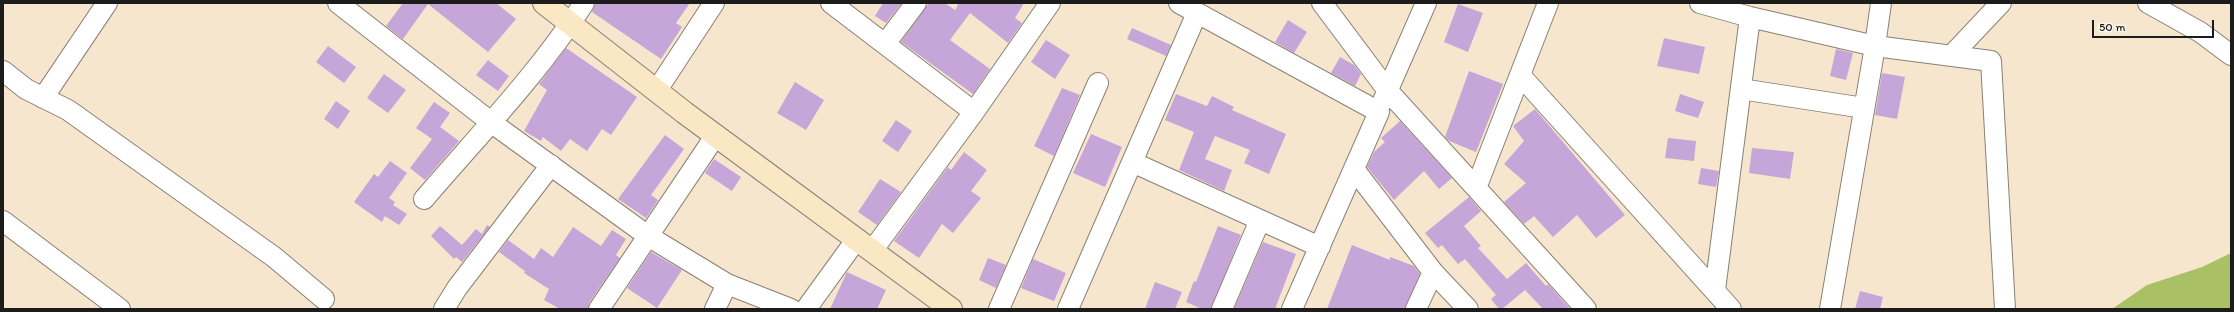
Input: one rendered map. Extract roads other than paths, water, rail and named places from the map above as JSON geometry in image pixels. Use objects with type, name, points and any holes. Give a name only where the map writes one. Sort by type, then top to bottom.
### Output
[{"type":"main road","points":[[544,3],[716,135],[951,309]]},
{"type":"street","points":[[43,98],[107,3]]},
{"type":"street","points":[[338,3],[492,123],[648,236],[727,284],[791,309]]},
{"type":"street","points":[[424,199],[474,141],[492,123],[571,24],[584,3]]},
{"type":"street","points":[[657,90],[714,3]]},
{"type":"street","points":[[831,3],[974,112]]},
{"type":"street","points":[[885,44],[916,3]]},
{"type":"street","points":[[806,309],[864,245],[974,112],[1050,3]]},
{"type":"street","points":[[1179,3],[1379,112]]},
{"type":"street","points":[[1322,3],[1388,91],[1586,309]]},
{"type":"street","points":[[1292,309],[1426,3]]},
{"type":"street","points":[[1476,188],[1548,3]]},
{"type":"street","points":[[1700,3],[1750,17],[1875,46],[1991,61],[2005,309]]},
{"type":"street","points":[[1830,309],[1881,3]]},
{"type":"street","points":[[1951,56],[2001,3]]},
{"type":"street","points":[[2148,3],[2200,32],[2231,55]]},
{"type":"street","points":[[1068,309],[1197,13]]},
{"type":"street","points":[[1715,290],[1750,17]]},
{"type":"street","points":[[3,71],[26,90],[68,110],[242,234],[324,299]]},
{"type":"street","points":[[1520,75],[1732,309]]},
{"type":"street","points":[[999,309],[1098,84]]},
{"type":"street","points":[[1741,88],[1864,108]]},
{"type":"street","points":[[599,309],[716,135]]},
{"type":"street","points":[[1132,162],[1320,247]]},
{"type":"street","points":[[444,309],[457,288],[551,165]]},
{"type":"street","points":[[1354,169],[1433,272],[1468,309]]},
{"type":"street","points":[[1222,309],[1260,220]]},
{"type":"street","points":[[3,221],[120,309]]},
{"type":"street","points":[[1416,309],[1433,272]]},
{"type":"street","points":[[715,309],[727,284]]}]
